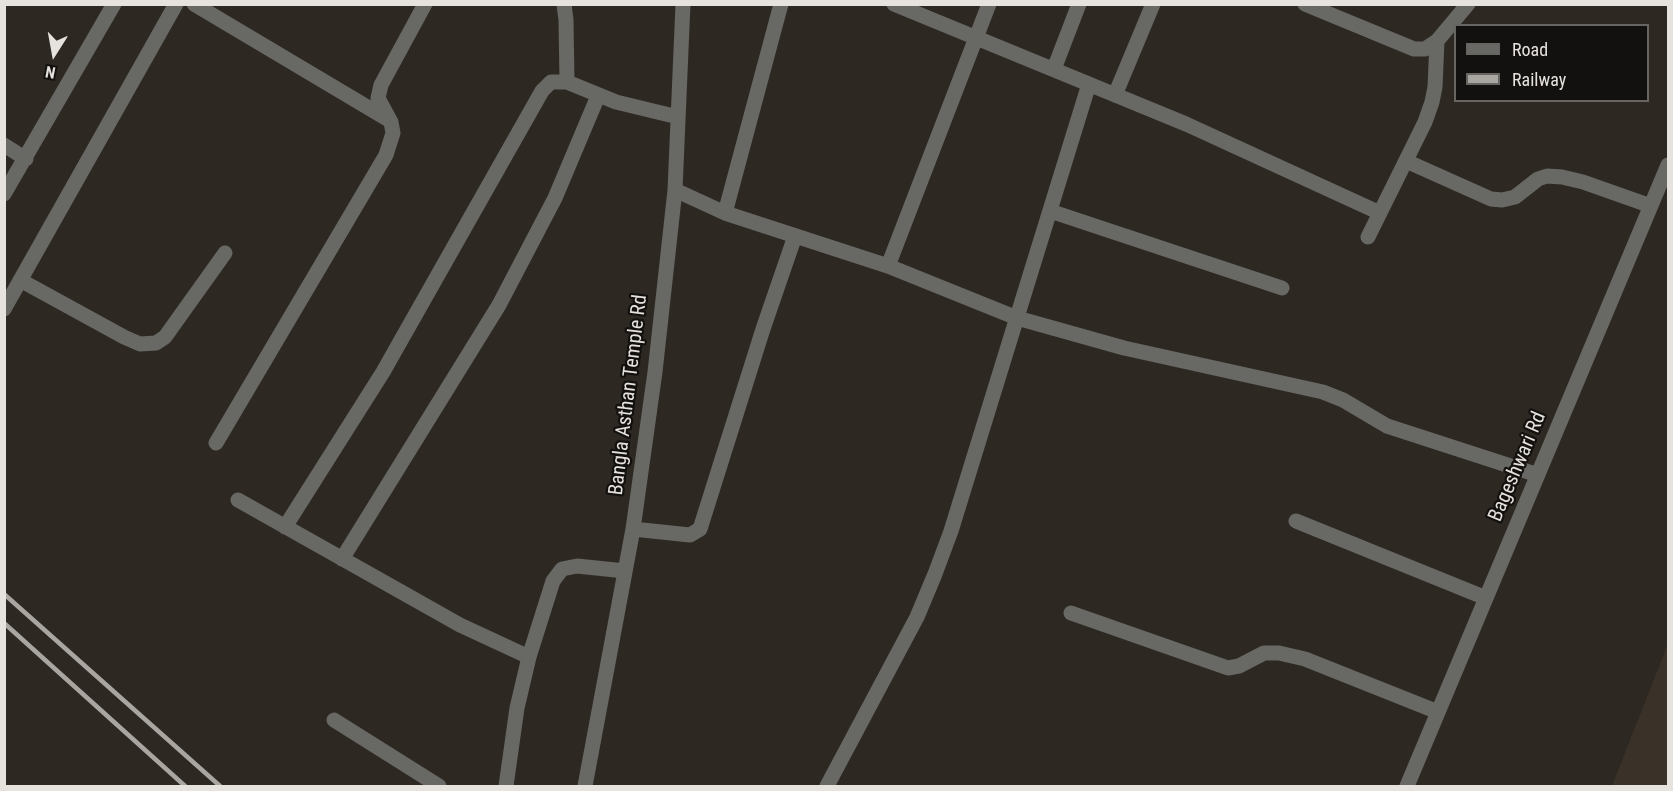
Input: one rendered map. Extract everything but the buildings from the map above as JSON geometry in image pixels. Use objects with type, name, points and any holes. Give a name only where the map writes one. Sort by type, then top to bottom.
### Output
[{"type":"street","points":[[4,194],[114,4]]},
{"type":"street","points":[[4,309],[177,4]]},
{"type":"street","points":[[194,4],[391,122]]},
{"type":"street","points":[[216,443],[386,154],[393,134],[391,122],[378,98],[381,85],[425,4]]},
{"type":"street","points":[[564,4],[567,82]]},
{"type":"street","name":"Bangla Asthan Temple Rd","points":[[585,786],[633,529],[655,372],[675,190],[683,4]]},
{"type":"street","points":[[725,213],[781,4]]},
{"type":"street","points":[[894,4],[1186,124],[1380,213]]},
{"type":"street","points":[[888,266],[989,4]]},
{"type":"street","points":[[1054,69],[1079,4]]},
{"type":"street","points":[[1115,95],[1153,4]]},
{"type":"street","points":[[1305,4],[1414,49],[1425,49],[1437,41],[1468,4]]},
{"type":"street","points":[[1368,237],[1432,102],[1437,41]]},
{"type":"street","points":[[285,527],[383,372],[542,91],[552,82],[567,82],[598,96],[678,117]]},
{"type":"street","points":[[827,786],[917,617],[935,574],[951,531],[1089,84]]},
{"type":"street","points":[[342,559],[499,305],[555,198],[598,96]]},
{"type":"street","points":[[4,145],[26,159]]},
{"type":"street","points":[[1406,161],[1491,199],[1502,200],[1515,197],[1538,179],[1547,176],[1583,182],[1651,206]]},
{"type":"street","name":"Bageshwari Rd","points":[[1407,786],[1668,165]]},
{"type":"street","points":[[675,190],[725,213],[888,266],[1017,318],[1124,348],[1323,392],[1343,400],[1387,426],[1538,475]]},
{"type":"street","points":[[1050,211],[1282,288]]},
{"type":"street","points":[[633,529],[690,535],[700,529],[795,236]]},
{"type":"street","points":[[20,280],[124,337],[140,344],[156,343],[165,337],[225,253]]},
{"type":"street","points":[[238,500],[460,625],[529,657]]},
{"type":"street","points":[[1296,521],[1486,598]]},
{"type":"street","points":[[506,786],[517,708],[529,657],[550,587],[562,569],[577,566],[625,571]]},
{"type":"street","points":[[1071,612],[1228,668],[1239,666],[1264,653],[1280,653],[1305,659],[1438,712]]},
{"type":"street","points":[[334,720],[439,786]]},
{"type":"shaded area","points":[[1668,641],[1668,786],[1612,786],[1664,654]]},
{"type":"railway","points":[[4,594],[220,786]]},
{"type":"railway","points":[[4,623],[185,786]]}]
